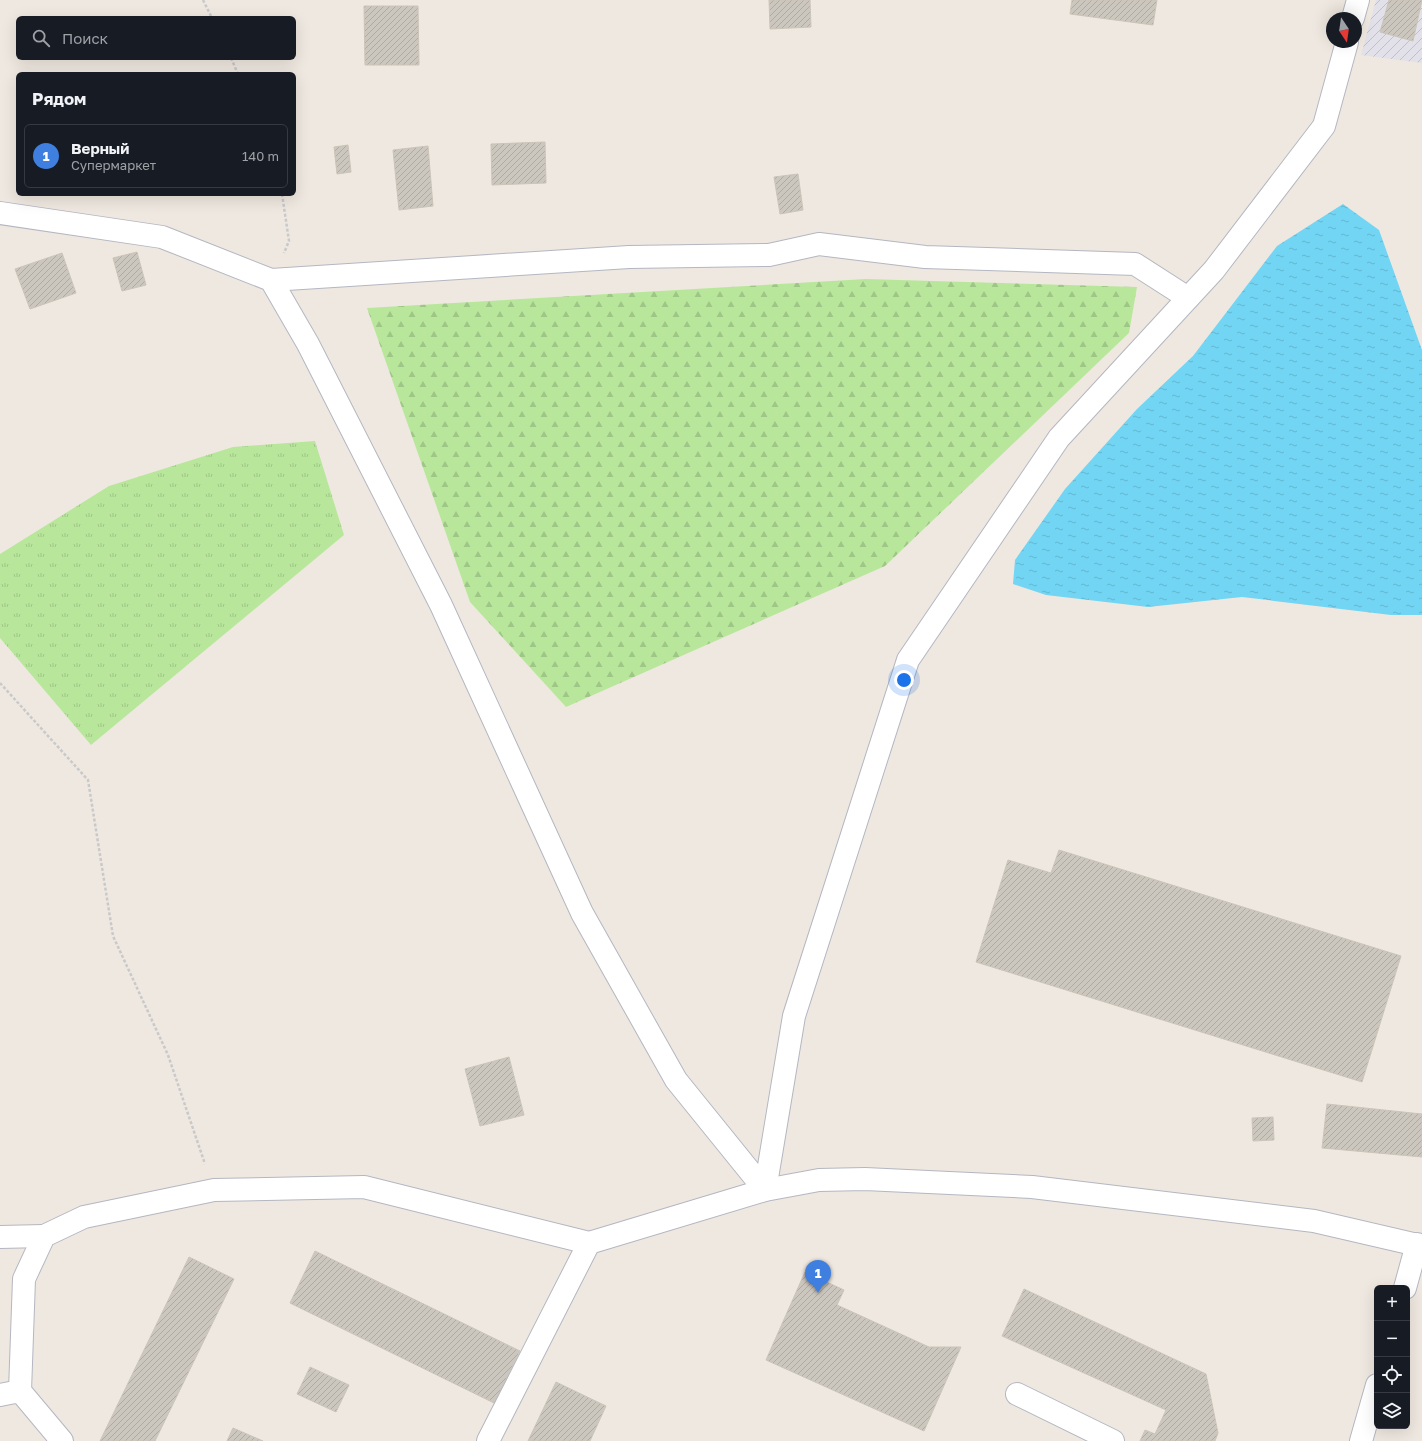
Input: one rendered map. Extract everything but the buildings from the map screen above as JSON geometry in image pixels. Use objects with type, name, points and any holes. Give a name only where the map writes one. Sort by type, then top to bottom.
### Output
[{"type":"street","points":[[1355,12],[1358,0]]},
{"type":"street","points":[[765,1190],[794,1016],[908,660],[1059,438],[1214,270],[1324,126],[1344,48]]},
{"type":"street","points":[[0,213],[162,237],[271,280],[629,257],[769,254],[819,244],[925,257],[1135,264],[1188,298]]},
{"type":"street","points":[[271,280],[308,344],[441,605],[582,913],[676,1080],[765,1190]]},
{"type":"street","points":[[0,1237],[44,1236],[84,1217],[214,1190],[364,1187],[589,1244],[765,1190],[819,1180],[865,1179],[1032,1187],[1314,1221],[1419,1245],[1406,1285]]},
{"type":"street","points":[[44,1236],[24,1279],[10,1393],[62,1441]]},
{"type":"street","points":[[488,1441],[589,1244]]},
{"type":"street","points":[[1361,1441],[1375,1393]]},
{"type":"street","points":[[1017,1394],[1114,1441]]},
{"type":"path","points":[[203,0],[211,16]]},
{"type":"path","points":[[232,60],[237,72]]},
{"type":"path","points":[[271,280],[289,241],[282,196]]},
{"type":"path","points":[[0,683],[88,780],[113,936],[168,1055],[214,1190]]},
{"type":"shaded area","points":[[1376,0],[1422,0],[1422,63],[1361,55]]},
{"type":"green space","points":[[866,279],[1137,287],[1129,333],[885,566],[566,707],[470,602],[367,308]]},
{"type":"green space","points":[[315,441],[344,535],[91,745],[0,638],[0,554],[109,486],[233,447]]},
{"type":"water","points":[[1343,204],[1379,230],[1422,350],[1422,615],[1391,615],[1242,597],[1148,607],[1046,595],[1013,584],[1015,560],[1065,489],[1137,409],[1193,356],[1277,246]]},
{"type":"place","name":"Верный","points":[[818,1293]]}]
